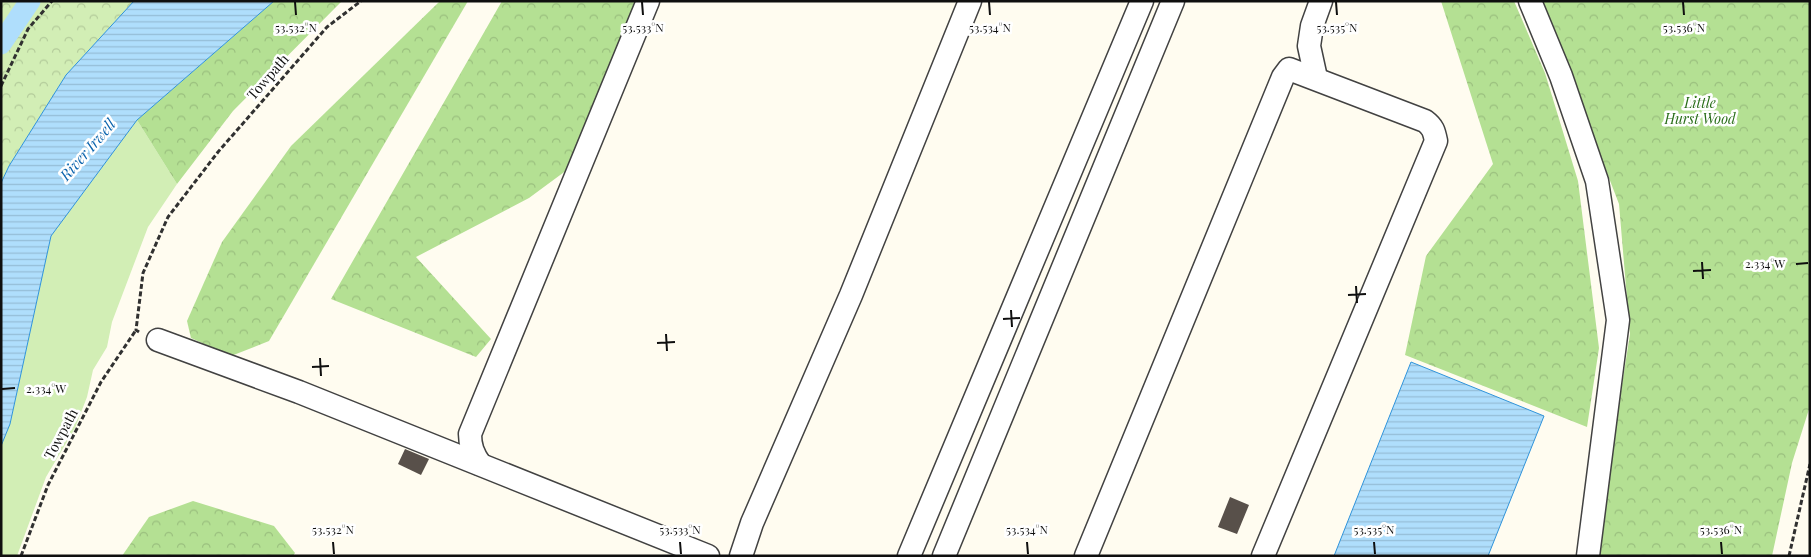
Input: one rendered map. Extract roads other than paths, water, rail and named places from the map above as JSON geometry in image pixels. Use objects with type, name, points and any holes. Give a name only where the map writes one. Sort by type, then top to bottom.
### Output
[{"type":"lane","points":[[480,464],[472,453],[470,434],[648,1]]},
{"type":"lane","points":[[741,556],[752,523],[850,295],[970,1]]},
{"type":"lane","points":[[909,556],[1142,1]]},
{"type":"lane","points":[[944,556],[1173,1]]},
{"type":"lane","points":[[1316,78],[1309,46],[1312,26],[1321,1]]},
{"type":"lane","points":[[1530,1],[1560,76],[1597,181],[1618,320],[1588,556]]},
{"type":"lane","points":[[1086,556],[1283,77],[1289,69],[1425,121],[1432,126],[1436,141],[1263,556]]},
{"type":"lane","points":[[158,340],[299,392],[708,556]]},
{"type":"water","name":"River Irwell","points":[[134,1],[274,1],[137,120],[51,236],[10,424],[1,446],[1,183],[9,166],[66,75]]},
{"type":"water","points":[[1411,362],[1544,416],[1488,556],[1334,556]]},
{"type":"waterway","points":[[1,44],[30,1]]},
{"type":"park label","name":"Little Hurst Wood","points":[[1700,112]]}]
